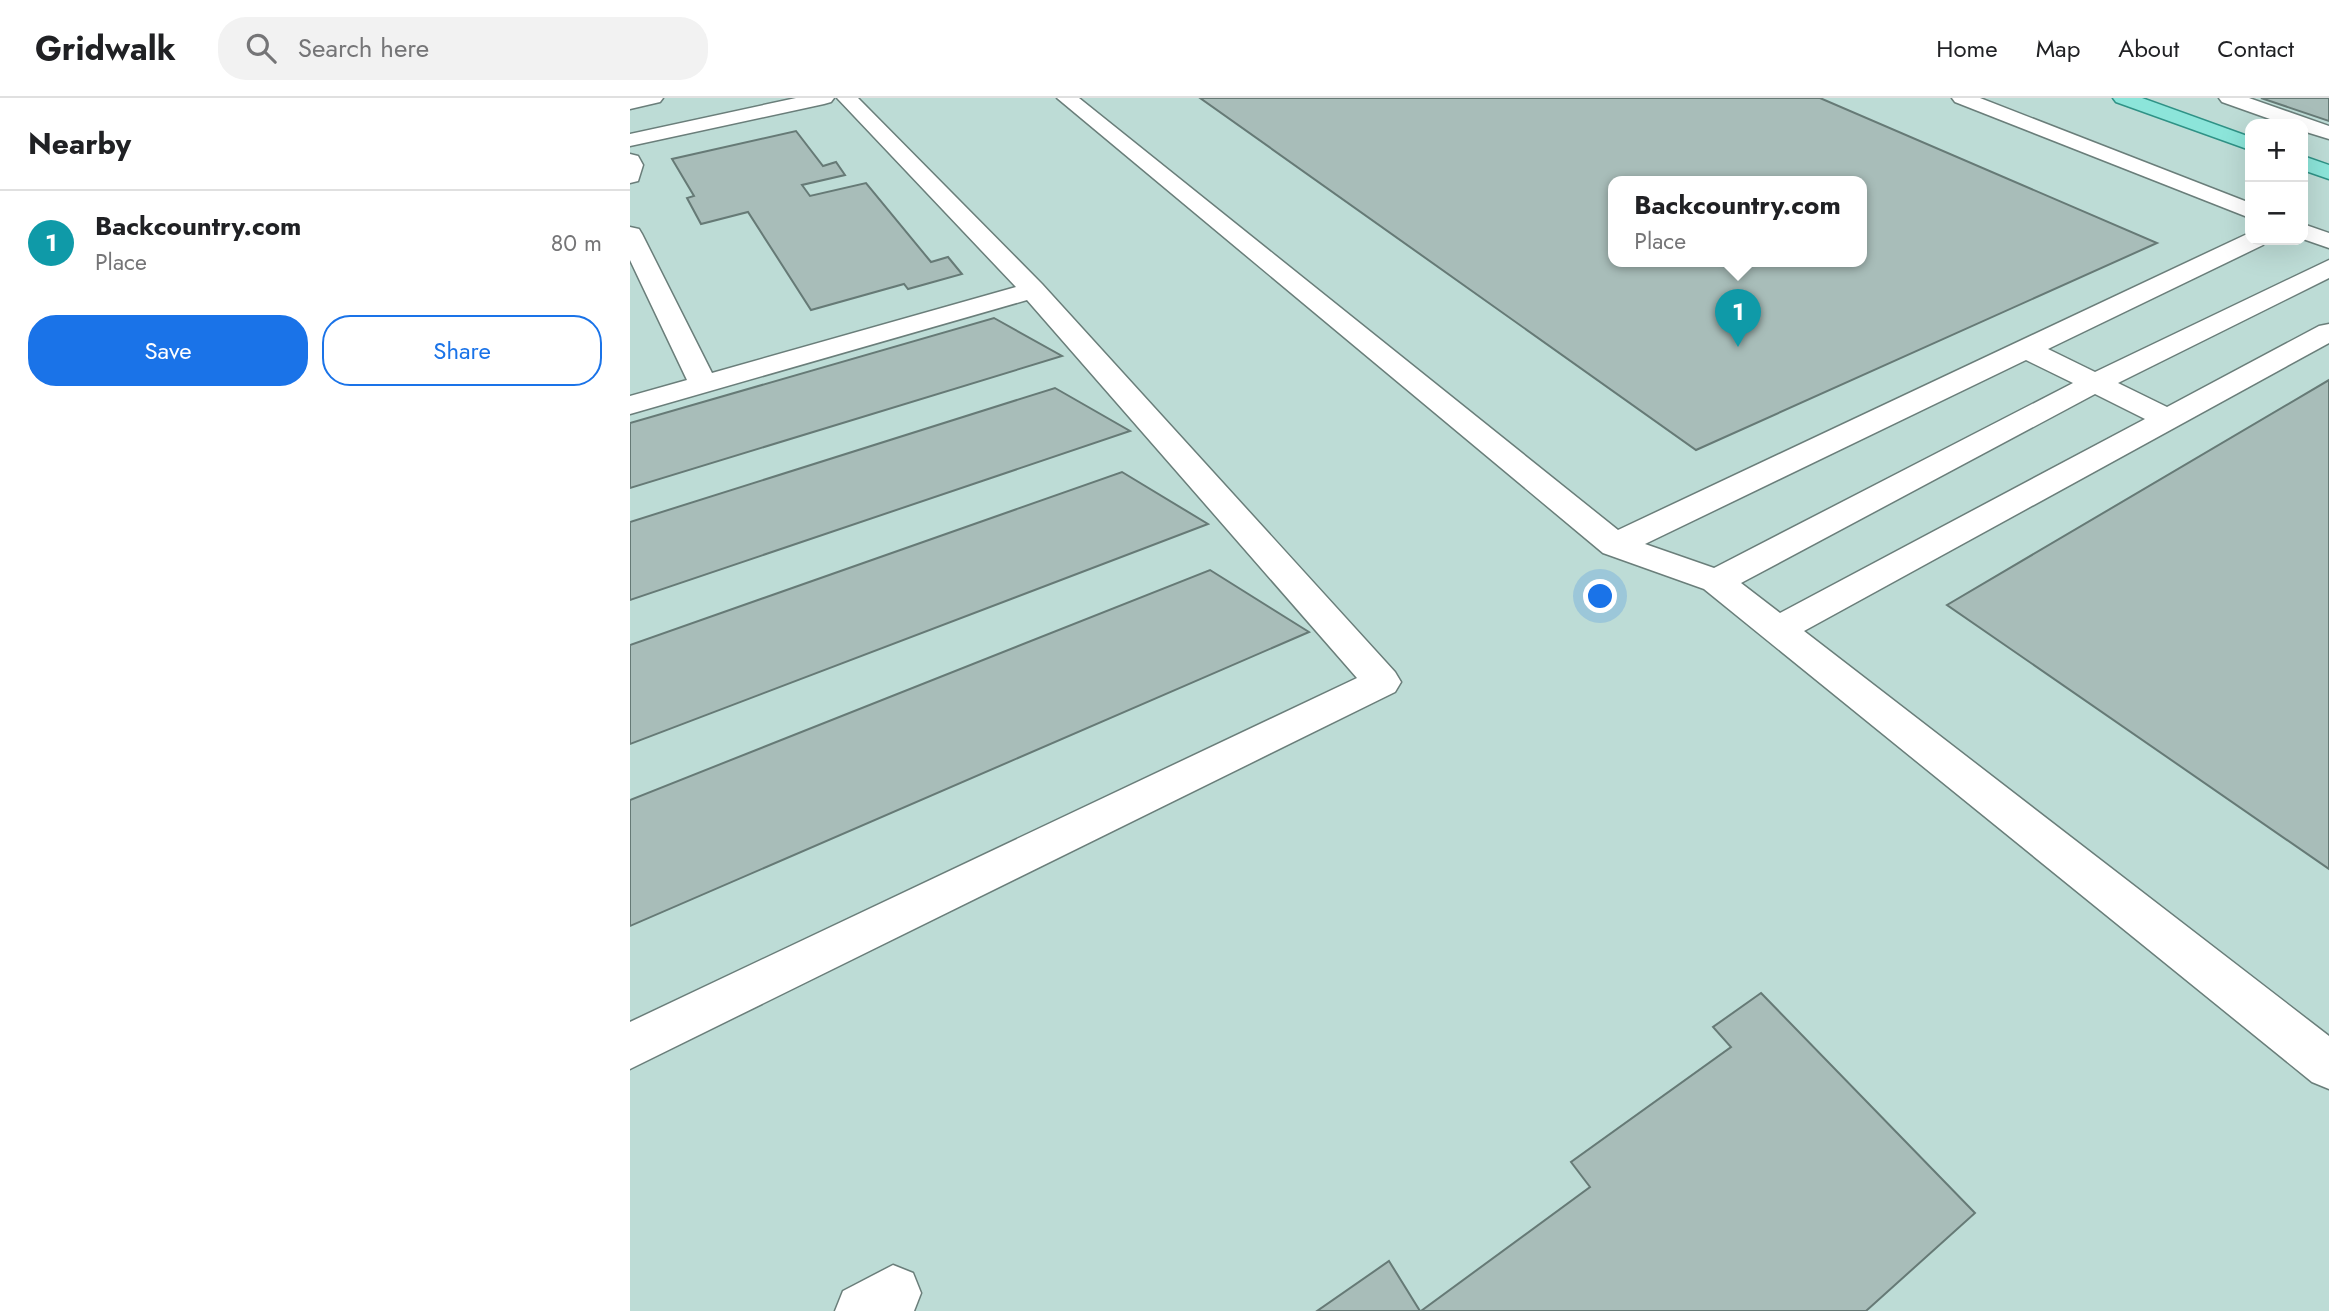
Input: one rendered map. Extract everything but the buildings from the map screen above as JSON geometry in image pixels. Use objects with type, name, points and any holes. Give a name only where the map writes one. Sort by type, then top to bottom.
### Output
[{"type":"main road","points":[[2123,98],[2245,142]]},
{"type":"main road","points":[[2308,165],[2329,172]]},
{"type":"street","points":[[630,103],[653,98]]},
{"type":"street","points":[[630,140],[824,98]]},
{"type":"street","points":[[630,1046],[1382,682],[1033,290],[847,98]]},
{"type":"street","points":[[1067,98],[1615,545],[1716,581],[2329,1066]]},
{"type":"street","points":[[1962,98],[2245,209]]},
{"type":"street","points":[[2229,98],[2329,132]]},
{"type":"street","points":[[630,161],[630,176]]},
{"type":"street","points":[[2308,233],[2329,242]]},
{"type":"street","points":[[630,234],[703,384]]},
{"type":"street","points":[[1615,545],[2245,244]]},
{"type":"street","points":[[1716,581],[2095,383],[2329,268]]},
{"type":"street","points":[[630,405],[1033,290]]},
{"type":"street","points":[[1777,630],[2329,332]]},
{"type":"street","points":[[2026,349],[2168,419]]},
{"type":"shaded area","points":[[630,98],[2329,98],[2329,1311],[630,1311]]},
{"type":"place","name":"Backcountry.com","points":[[1738,347]]}]
